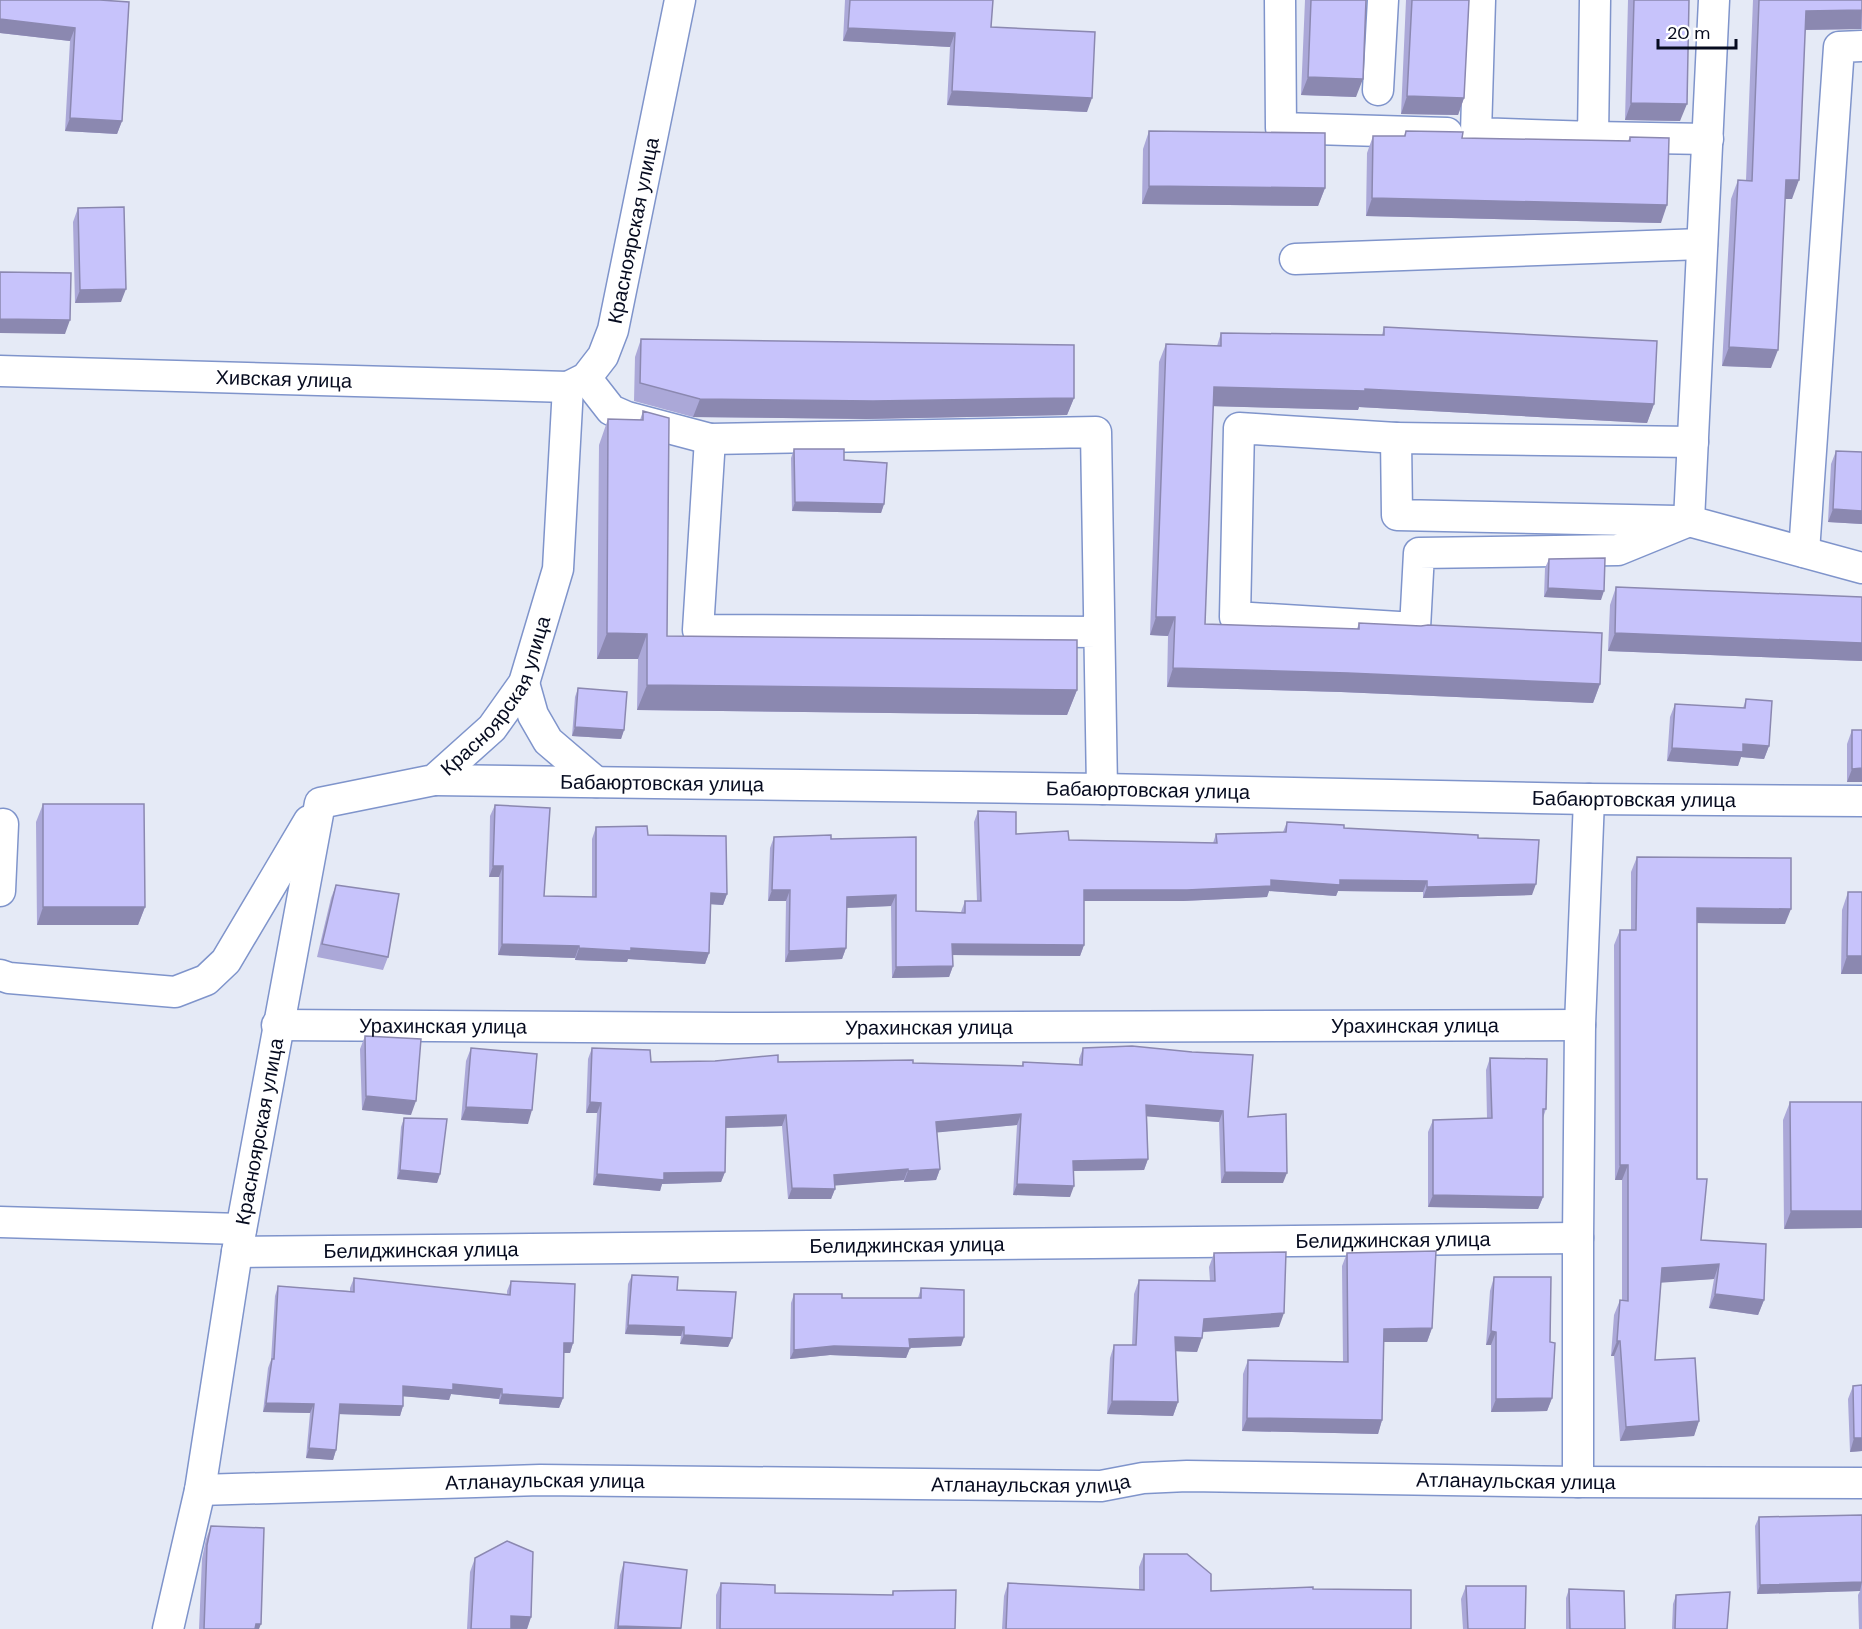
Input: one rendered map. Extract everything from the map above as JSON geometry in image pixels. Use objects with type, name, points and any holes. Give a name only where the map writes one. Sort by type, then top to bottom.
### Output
[{"type":"street","points":[[1280,0],[1281,128],[1708,139]]},
{"type":"street","points":[[1378,90],[1383,0]]},
{"type":"street","points":[[1476,133],[1480,0]]},
{"type":"street","points":[[1593,137],[1595,0]]},
{"type":"street","points":[[1689,521],[1714,0]]},
{"type":"street","name":"Красноярская улица","points":[[168,1629],[200,1490],[239,1241],[277,1025],[320,803],[434,780],[492,728],[524,683],[558,569],[577,382],[603,356],[613,330],[671,1]]},
{"type":"street","points":[[1804,552],[1839,47],[1862,46]]},
{"type":"street","points":[[1295,259],[1702,244]]},
{"type":"street","name":"Хивская улица","points":[[0,371],[577,382]]},
{"type":"street","points":[[577,382],[611,410],[627,417],[710,439],[1096,432],[1102,789]]},
{"type":"street","points":[[1689,521],[1618,550],[1419,553],[1415,628],[1235,617],[1239,428],[1396,438],[1693,442]]},
{"type":"street","points":[[1396,438],[1396,515],[1689,521],[1862,568]]},
{"type":"street","points":[[710,439],[698,630],[1099,632]]},
{"type":"street","points":[[524,683],[533,715],[548,741],[596,782]]},
{"type":"street","name":"Бабаюртовская улица","points":[[434,780],[1102,789],[1588,799],[1862,801]]},
{"type":"street","points":[[1578,1482],[1580,1025],[1588,799]]},
{"type":"street","points":[[0,975],[9,978],[175,992],[206,980],[226,961],[320,803]]},
{"type":"street","points":[[0,891],[3,824]]},
{"type":"street","name":"Урахинская улица","points":[[277,1025],[729,1028],[1580,1025]]},
{"type":"street","name":"Белиджинская улица","points":[[0,1222],[239,1241],[1578,1238]]},
{"type":"street","name":"Атланаульская улица","points":[[200,1490],[540,1480],[1101,1486],[1143,1478],[1187,1476],[1578,1482],[1862,1483]]},
{"type":"building","points":[[0,0],[129,2],[122,121],[70,118],[75,28],[0,19]]},
{"type":"building","points":[[850,0],[993,0],[991,27],[1095,32],[1092,98],[952,91],[955,33],[848,28]]},
{"type":"building","points":[[1311,0],[1366,0],[1363,79],[1308,77]]},
{"type":"building","points":[[1412,0],[1469,0],[1464,98],[1407,96]]},
{"type":"building","points":[[1634,0],[1689,0],[1687,104],[1631,103]]},
{"type":"building","points":[[1759,0],[1862,0],[1862,10],[1806,11],[1799,180],[1786,180],[1778,350],[1729,347],[1738,180],[1752,181]]},
{"type":"building","points":[[1149,131],[1325,133],[1325,188],[1149,186]]},
{"type":"building","points":[[1406,131],[1463,132],[1462,138],[1630,141],[1630,137],[1669,138],[1667,205],[1372,198],[1373,136],[1405,136]]},
{"type":"building","points":[[124,207],[126,289],[80,290],[78,208]]},
{"type":"building","points":[[0,272],[71,273],[70,320],[0,319]]},
{"type":"building","points":[[1384,327],[1657,341],[1654,404],[1365,389],[1365,391],[1214,387],[1205,624],[1359,629],[1359,623],[1602,633],[1600,684],[1173,668],[1175,617],[1156,617],[1166,344],[1221,346],[1221,333],[1384,335]]},
{"type":"building","points":[[641,339],[1074,345],[1074,398],[873,401],[700,399],[640,383]]},
{"type":"building","points":[[643,411],[669,418],[667,636],[1077,640],[1077,690],[647,685],[647,634],[607,633],[608,419],[643,420]]},
{"type":"building","points":[[794,449],[844,449],[844,460],[887,463],[884,504],[795,502]]},
{"type":"building","points":[[1836,451],[1862,452],[1862,511],[1833,509]]},
{"type":"building","points":[[1605,558],[1604,591],[1548,588],[1549,559]]},
{"type":"building","points":[[1616,587],[1862,597],[1862,643],[1615,633]]},
{"type":"building","points":[[578,688],[627,692],[624,730],[575,727]]},
{"type":"building","points":[[1746,699],[1772,701],[1769,746],[1743,744],[1743,752],[1672,748],[1675,704],[1745,708]]},
{"type":"building","points":[[1852,730],[1862,730],[1862,768],[1852,769]]},
{"type":"building","points":[[43,804],[144,804],[145,907],[43,907]]},
{"type":"building","points":[[495,805],[550,808],[544,896],[596,897],[596,827],[647,826],[648,835],[726,836],[727,894],[711,893],[709,953],[502,944],[503,866],[493,866]]},
{"type":"building","points":[[978,811],[1016,812],[1016,834],[1068,831],[1069,840],[1217,843],[1216,834],[1286,832],[1287,822],[1344,825],[1344,828],[1478,835],[1478,838],[1539,840],[1536,884],[1427,887],[1427,881],[1340,880],[1340,885],[1271,880],[1271,886],[1187,890],[1084,890],[1084,945],[952,944],[953,966],[896,967],[896,895],[847,897],[846,948],[789,951],[790,890],[772,890],[774,837],[831,835],[831,839],[916,837],[916,911],[965,913],[965,901],[981,901]]},
{"type":"building","points":[[1637,857],[1791,858],[1791,909],[1697,908],[1697,1179],[1707,1179],[1701,1240],[1766,1244],[1764,1300],[1715,1294],[1719,1264],[1662,1268],[1655,1360],[1695,1358],[1699,1421],[1626,1427],[1620,1341],[1617,1341],[1620,1300],[1628,1301],[1628,1165],[1620,1165],[1620,930],[1636,930]]},
{"type":"building","points":[[336,885],[399,894],[388,957],[322,944]]},
{"type":"building","points":[[1848,892],[1862,892],[1862,956],[1847,956]]},
{"type":"building","points":[[365,1036],[421,1039],[416,1101],[366,1096]]},
{"type":"building","points":[[1132,1046],[1253,1055],[1248,1117],[1286,1114],[1287,1173],[1225,1172],[1223,1111],[1146,1105],[1148,1159],[1073,1161],[1074,1186],[1017,1184],[1021,1114],[936,1122],[940,1169],[908,1171],[908,1169],[834,1175],[835,1189],[792,1188],[786,1115],[726,1117],[725,1172],[664,1173],[664,1180],[597,1174],[601,1103],[590,1102],[592,1048],[650,1050],[651,1062],[715,1061],[778,1055],[778,1062],[913,1060],[913,1063],[1023,1066],[1023,1062],[1082,1065],[1083,1048]]},
{"type":"building","points":[[471,1048],[537,1054],[532,1110],[466,1107]]},
{"type":"building","points":[[1490,1058],[1547,1059],[1546,1109],[1543,1109],[1543,1197],[1433,1195],[1433,1120],[1492,1118]]},
{"type":"building","points":[[1790,1102],[1862,1102],[1862,1211],[1791,1211]]},
{"type":"building","points":[[404,1118],[447,1119],[440,1174],[400,1170]]},
{"type":"building","points":[[1436,1251],[1432,1328],[1384,1329],[1382,1420],[1247,1418],[1248,1360],[1348,1362],[1347,1253]]},
{"type":"building","points":[[1286,1252],[1284,1313],[1204,1319],[1202,1338],[1175,1337],[1178,1402],[1112,1401],[1114,1345],[1136,1345],[1139,1280],[1215,1281],[1214,1253]]},
{"type":"building","points":[[632,1275],[678,1277],[677,1290],[736,1292],[732,1338],[684,1335],[684,1327],[628,1325]]},
{"type":"building","points":[[1494,1277],[1551,1277],[1550,1342],[1555,1343],[1552,1398],[1496,1399],[1496,1332],[1491,1331]]},
{"type":"building","points":[[354,1278],[510,1295],[511,1281],[575,1284],[573,1343],[564,1343],[563,1398],[502,1394],[502,1389],[453,1384],[453,1390],[403,1386],[403,1406],[340,1404],[336,1450],[309,1448],[314,1404],[266,1403],[272,1359],[274,1359],[278,1286],[354,1292]]},
{"type":"building","points":[[921,1288],[964,1290],[964,1337],[909,1339],[910,1348],[834,1346],[794,1350],[794,1294],[842,1294],[842,1298],[921,1298]]},
{"type":"building","points":[[1862,1385],[1862,1438],[1854,1438],[1853,1386]]},
{"type":"building","points":[[1862,1515],[1862,1582],[1760,1585],[1759,1517]]},
{"type":"building","points":[[211,1526],[264,1528],[261,1624],[256,1624],[255,1629],[204,1629],[207,1545]]},
{"type":"building","points":[[507,1541],[533,1552],[531,1617],[511,1616],[511,1629],[471,1629],[475,1558]]},
{"type":"building","points":[[1144,1554],[1187,1554],[1211,1574],[1211,1591],[1313,1587],[1313,1589],[1411,1590],[1411,1629],[1006,1629],[1008,1583],[1144,1590]]},
{"type":"building","points":[[624,1562],[687,1570],[681,1628],[618,1626]]},
{"type":"building","points":[[721,1583],[775,1585],[775,1593],[893,1595],[893,1591],[956,1590],[955,1629],[720,1629]]},
{"type":"building","points":[[1466,1586],[1526,1586],[1525,1629],[1468,1629]]},
{"type":"building","points":[[1569,1589],[1624,1591],[1625,1629],[1570,1629]]},
{"type":"building","points":[[1730,1592],[1727,1629],[1675,1629],[1676,1595]]}]
